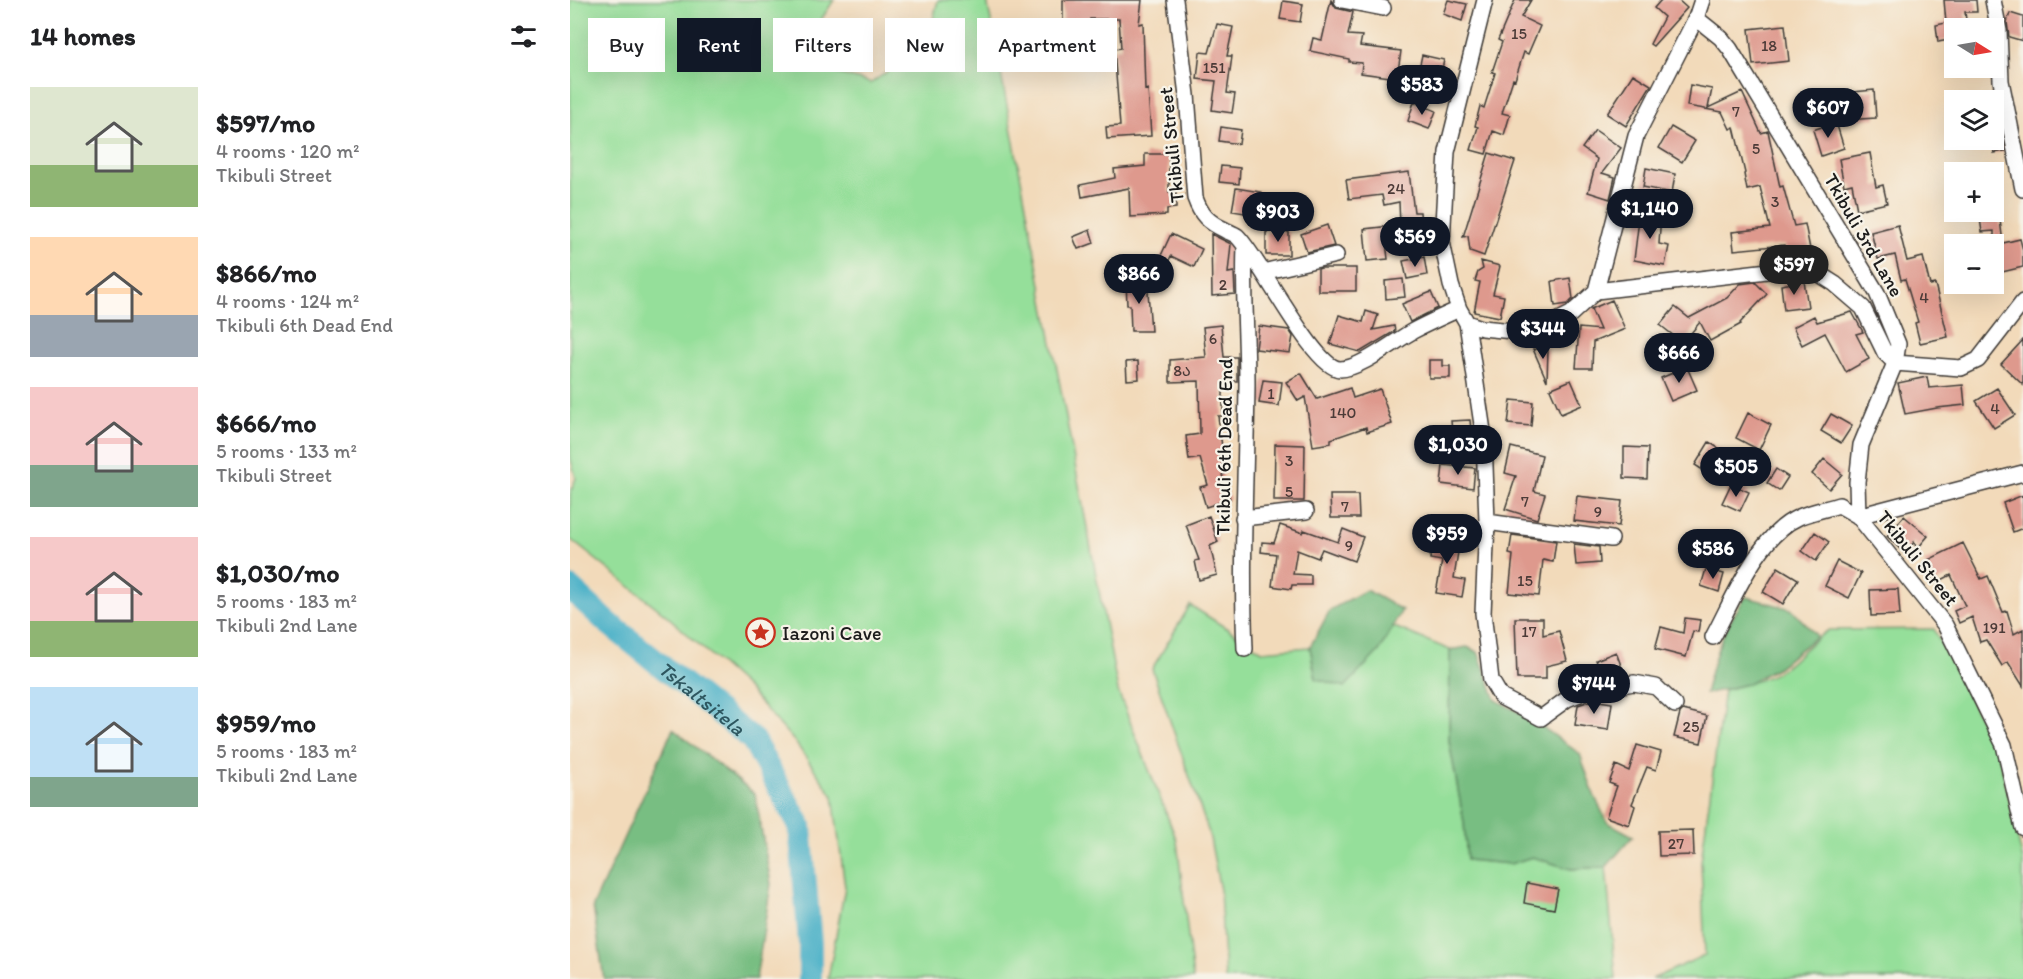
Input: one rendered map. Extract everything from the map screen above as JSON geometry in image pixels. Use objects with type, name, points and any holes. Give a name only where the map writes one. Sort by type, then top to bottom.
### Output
[{"type":"street","name":"Tkibuli Street","points":[[1175,0],[1187,95],[1195,198],[1200,211],[1210,223],[1236,236],[1263,272],[1299,329],[1327,363],[1338,369],[1352,368],[1414,331],[1463,316]]},
{"type":"street","points":[[1342,0],[1383,8]]},
{"type":"street","points":[[1485,0],[1447,152],[1442,242],[1451,285],[1463,316],[1484,438],[1487,522],[1483,613],[1491,680],[1501,697],[1541,718],[1567,699],[1587,690],[1634,683],[1656,687],[1675,705]]},
{"type":"street","points":[[1463,316],[1482,327],[1513,331],[1541,328],[1571,314],[1596,291],[1636,136],[1696,18],[1702,0]]},
{"type":"street","points":[[1993,0],[1999,31],[2001,81],[2023,189]]},
{"type":"street","name":"Tkibuli 3rd Lane","points":[[1696,18],[1731,49],[1877,293],[1898,344],[1895,363]]},
{"type":"street","name":"Tkibuli 6th Dead End","points":[[1245,247],[1243,281],[1247,333],[1247,387],[1242,591],[1245,649]]},
{"type":"street","points":[[1263,272],[1336,255]]},
{"type":"street","points":[[1596,291],[1794,268],[1816,272],[1835,284],[1863,308],[1885,353],[1895,363],[1961,368],[1978,360],[2023,302]]},
{"type":"street","name":"Tkibuli Street","points":[[1895,363],[1861,445],[1857,482],[1858,516],[1945,625],[2004,746],[2023,828]]},
{"type":"street","points":[[1713,637],[1758,554],[1774,534],[1797,518],[1839,505],[1858,516],[2023,474]]},
{"type":"street","points":[[1243,518],[1306,511]]},
{"type":"street","points":[[1487,522],[1611,539]]},
{"type":"green space","points":[[570,0],[834,0],[822,18],[773,18],[773,72],[832,72],[871,83],[887,72],[965,72],[965,18],[934,18],[938,0],[987,0],[990,18],[977,18],[977,72],[1001,72],[1118,691],[1177,841],[1193,979],[828,979],[845,887],[833,796],[795,742],[747,688],[666,615],[570,539],[570,494],[576,478],[570,457]]},
{"type":"green space","points":[[1366,590],[1402,610],[1379,651],[1345,687],[1316,679],[1310,647],[1330,610]]},
{"type":"green space","points":[[1746,597],[1791,609],[1817,636],[1778,667],[1747,684],[1705,694],[1720,643],[1730,621]]},
{"type":"green space","points":[[1190,605],[1262,651],[1310,647],[1316,679],[1379,651],[1392,626],[1450,650],[1449,741],[1464,822],[1467,860],[1510,864],[1532,857],[1571,869],[1606,867],[1616,979],[1225,979],[1220,890],[1209,833],[1152,669]]},
{"type":"green space","points":[[1934,629],[1999,755],[2023,861],[2023,979],[1652,979],[1705,955],[1701,862],[1724,690],[1776,673],[1829,630]]},
{"type":"green space","points":[[1467,647],[1478,652],[1496,700],[1531,719],[1580,754],[1594,795],[1607,822],[1633,836],[1606,867],[1571,869],[1532,857],[1510,864],[1467,860],[1464,822],[1449,741],[1450,650]]},
{"type":"green space","points":[[673,729],[755,794],[771,884],[756,979],[604,979],[593,906]]},
{"type":"building","points":[[1063,0],[1142,0],[1139,24],[1143,23],[1145,90],[1148,89],[1151,136],[1107,139],[1106,127],[1120,126],[1116,72],[1117,49],[1121,48],[1119,19],[1063,18]]},
{"type":"building","points":[[1331,0],[1336,8],[1353,12],[1348,35],[1362,36],[1360,46],[1401,51],[1397,78],[1361,73],[1362,63],[1349,62],[1349,59],[1310,51],[1313,38],[1322,40]]},
{"type":"building","points":[[1448,0],[1467,4],[1462,21],[1443,14]]},
{"type":"building","points":[[1515,0],[1531,0],[1521,17],[1540,26],[1528,54],[1524,52],[1515,80],[1513,79],[1502,113],[1510,115],[1504,135],[1493,131],[1486,154],[1471,150],[1478,127],[1475,126],[1480,106],[1484,108],[1495,73],[1492,72],[1502,42],[1498,40]]},
{"type":"building","points":[[1661,0],[1678,0],[1687,8],[1653,46],[1650,44],[1664,17],[1654,8]]},
{"type":"building","points":[[1944,0],[1976,0],[1977,12],[1965,12],[1966,18],[1946,18]]},
{"type":"building","points":[[1283,1],[1303,4],[1300,22],[1280,19]]},
{"type":"building","points":[[2010,13],[2023,17],[2023,41],[2009,37],[2007,22]]},
{"type":"building","points":[[1944,23],[1944,41],[1938,42],[1936,25]]},
{"type":"building","points":[[1217,24],[1233,27],[1227,56],[1232,56],[1227,93],[1235,94],[1232,113],[1212,110],[1216,81],[1197,79],[1200,52],[1209,53]]},
{"type":"building","points":[[1785,25],[1789,61],[1753,65],[1749,29]]},
{"type":"building","points":[[1422,55],[1444,60],[1439,83],[1417,78]]},
{"type":"building","points":[[1633,74],[1651,85],[1626,126],[1607,114]]},
{"type":"building","points":[[1690,85],[1712,89],[1708,108],[1742,92],[1761,133],[1768,131],[1780,187],[1783,186],[1794,226],[1805,224],[1810,249],[1785,253],[1784,245],[1734,250],[1732,232],[1770,228],[1760,187],[1747,190],[1734,127],[1730,129],[1722,112],[1687,106]]},
{"type":"building","points":[[1874,90],[1876,118],[1844,120],[1842,93]]},
{"type":"building","points":[[1414,102],[1436,111],[1429,129],[1408,121]]},
{"type":"building","points":[[1836,122],[1844,148],[1821,156],[1813,130]]},
{"type":"building","points":[[1221,127],[1241,130],[1239,144],[1219,141]]},
{"type":"building","points":[[1671,127],[1695,141],[1682,162],[1659,148]]},
{"type":"building","points":[[1595,130],[1621,148],[1602,173],[1615,177],[1610,199],[1588,192],[1597,159],[1582,148]]},
{"type":"building","points":[[2004,145],[2005,151],[1994,153],[1994,150],[2004,150]]},
{"type":"building","points":[[1489,153],[1515,161],[1484,256],[1470,251],[1468,236],[1463,237]]},
{"type":"building","points":[[1870,153],[1876,187],[1883,185],[1887,203],[1857,210],[1852,184],[1844,186],[1839,159]]},
{"type":"building","points":[[1145,154],[1169,154],[1169,192],[1176,191],[1176,208],[1167,209],[1167,215],[1130,217],[1129,188],[1082,197],[1080,185],[1115,178],[1114,169],[1145,166]]},
{"type":"building","points":[[1221,166],[1240,168],[1239,184],[1219,182]]},
{"type":"building","points":[[1646,168],[1675,174],[1672,193],[1643,187]]},
{"type":"building","points":[[1409,172],[1414,212],[1420,212],[1422,240],[1386,242],[1388,259],[1367,261],[1364,229],[1400,225],[1399,202],[1384,205],[1382,195],[1349,199],[1346,180]]},
{"type":"building","points":[[1236,188],[1261,192],[1257,215],[1232,211]]},
{"type":"building","points":[[1640,211],[1661,213],[1659,244],[1669,246],[1665,266],[1634,260]]},
{"type":"building","points":[[1980,222],[2000,222],[2002,234],[1994,234],[1994,231],[1982,232]]},
{"type":"building","points":[[1327,225],[1334,246],[1307,252],[1301,234]]},
{"type":"building","points":[[1898,225],[1907,261],[1923,257],[1930,285],[1935,284],[1948,337],[1920,343],[1915,323],[1918,322],[1905,279],[1901,280],[1895,255],[1878,259],[1871,232]]},
{"type":"building","points":[[1090,230],[1094,243],[1078,249],[1073,237]]},
{"type":"building","points":[[1266,232],[1289,232],[1289,255],[1266,255]]},
{"type":"building","points":[[1171,234],[1202,249],[1194,267],[1171,256],[1159,282],[1151,277]]},
{"type":"building","points":[[1211,234],[1231,244],[1228,273],[1234,272],[1235,294],[1212,296]]},
{"type":"building","points":[[2020,239],[2023,250],[2023,267],[2004,272],[2004,243]]},
{"type":"building","points":[[1424,257],[1427,275],[1407,279],[1403,261]]},
{"type":"building","points":[[1481,261],[1500,266],[1493,294],[1504,296],[1500,317],[1474,312],[1480,282],[1475,281],[1478,272],[1483,269]]},
{"type":"building","points":[[1356,268],[1356,291],[1318,291],[1318,269]]},
{"type":"building","points":[[1570,278],[1573,299],[1568,304],[1555,306],[1552,281]]},
{"type":"building","points":[[1147,279],[1151,331],[1131,331],[1126,281]]},
{"type":"building","points":[[1403,279],[1405,297],[1386,299],[1385,281]]},
{"type":"building","points":[[1804,281],[1808,307],[1784,310],[1781,285]]},
{"type":"building","points":[[1755,282],[1767,294],[1741,324],[1710,341],[1700,322],[1683,343],[1660,325],[1675,307],[1689,318],[1727,298],[1740,284]]},
{"type":"building","points":[[1431,292],[1438,308],[1410,322],[1402,304]]},
{"type":"building","points":[[1612,300],[1625,329],[1593,342],[1592,368],[1576,368],[1579,328],[1600,330],[1591,309]]},
{"type":"building","points":[[1366,311],[1378,315],[1373,330],[1394,326],[1395,331],[1360,352],[1330,344],[1339,315],[1363,322]]},
{"type":"building","points":[[1852,312],[1863,332],[1856,334],[1869,359],[1846,372],[1825,333],[1802,345],[1793,327],[1814,316],[1817,322]]},
{"type":"building","points":[[1221,325],[1224,357],[1237,357],[1237,381],[1224,381],[1223,416],[1218,416],[1223,455],[1219,455],[1225,474],[1222,475],[1230,499],[1206,507],[1200,487],[1208,485],[1200,458],[1189,460],[1186,436],[1200,434],[1199,381],[1170,382],[1170,360],[1206,357],[1203,327]]},
{"type":"building","points":[[1259,326],[1289,330],[1293,336],[1290,353],[1256,349]]},
{"type":"building","points":[[2023,340],[2023,385],[2001,364]]},
{"type":"building","points":[[1533,349],[1548,349],[1547,381]]},
{"type":"building","points":[[1429,360],[1443,360],[1443,366],[1450,366],[1450,378],[1429,378]]},
{"type":"building","points":[[1138,361],[1139,379],[1127,380],[1126,362]]},
{"type":"building","points":[[1687,367],[1697,390],[1671,401],[1661,378]]},
{"type":"building","points":[[1301,373],[1317,399],[1350,388],[1353,398],[1380,389],[1392,424],[1367,432],[1366,427],[1331,439],[1331,443],[1313,446],[1305,397],[1298,401],[1286,382]]},
{"type":"building","points":[[1927,377],[1929,388],[1963,385],[1965,405],[1905,414],[1898,383]]},
{"type":"building","points":[[1263,380],[1282,382],[1279,406],[1259,403]]},
{"type":"building","points":[[1571,380],[1582,405],[1561,414],[1550,389]]},
{"type":"building","points":[[1997,388],[2015,415],[1994,428],[1976,401]]},
{"type":"building","points":[[1511,400],[1533,402],[1531,426],[1508,424]]},
{"type":"building","points":[[1748,413],[1771,425],[1759,450],[1736,438]]},
{"type":"building","points":[[1831,414],[1852,426],[1841,443],[1821,431]]},
{"type":"building","points":[[1470,420],[1472,440],[1453,441],[1451,421]]},
{"type":"building","points":[[1709,442],[1732,457],[1718,480],[1695,465]]},
{"type":"building","points":[[1275,444],[1305,445],[1304,501],[1274,501]]},
{"type":"building","points":[[1511,447],[1542,455],[1534,491],[1545,494],[1537,519],[1505,509],[1516,476],[1505,473]]},
{"type":"building","points":[[1624,447],[1648,448],[1647,479],[1624,478]]},
{"type":"building","points":[[1824,459],[1842,474],[1829,489],[1812,474]]},
{"type":"building","points":[[1443,465],[1475,468],[1473,488],[1441,484]]},
{"type":"building","points":[[1776,469],[1788,477],[1779,491],[1767,483]]},
{"type":"building","points":[[1731,484],[1749,492],[1740,511],[1722,503]]},
{"type":"building","points":[[1330,495],[1358,495],[1359,518],[1331,518]]},
{"type":"building","points":[[2023,495],[2023,528],[2013,532],[2003,503]]},
{"type":"building","points":[[1577,496],[1622,501],[1619,526],[1574,521]]},
{"type":"building","points":[[1209,516],[1218,542],[1210,546],[1217,575],[1199,580],[1195,561],[1199,560],[1186,525]]},
{"type":"building","points":[[1904,516],[1928,536],[1917,549],[1914,542],[1905,554],[1887,536]]},
{"type":"building","points":[[1280,525],[1303,533],[1304,530],[1338,542],[1343,529],[1363,537],[1354,561],[1322,549],[1318,558],[1297,550],[1293,574],[1311,575],[1311,585],[1292,585],[1291,589],[1272,586],[1276,554],[1261,552],[1262,542],[1274,543]]},
{"type":"building","points":[[1815,532],[1829,542],[1816,561],[1802,551]]},
{"type":"building","points":[[1433,535],[1460,539],[1454,578],[1465,580],[1462,597],[1436,593],[1442,561],[1430,559]]},
{"type":"building","points":[[1512,535],[1556,541],[1553,562],[1543,560],[1539,596],[1509,593],[1513,555],[1509,554]]},
{"type":"building","points":[[1963,543],[1981,579],[1988,576],[2003,612],[2007,611],[2014,634],[2023,629],[2023,686],[2008,662],[2002,666],[1986,640],[1980,642],[1972,617],[1959,623],[1954,611],[1965,606],[1951,575],[1934,584],[1924,562]]},
{"type":"building","points":[[1574,544],[1599,547],[1600,563],[1576,565]]},
{"type":"building","points":[[1837,561],[1861,573],[1849,598],[1825,586]]},
{"type":"building","points":[[1778,567],[1798,579],[1783,604],[1763,592]]},
{"type":"building","points":[[1706,569],[1724,574],[1719,592],[1701,586]]},
{"type":"building","points":[[1898,589],[1900,615],[1871,616],[1870,590]]},
{"type":"building","points":[[1515,618],[1543,618],[1543,635],[1559,631],[1567,661],[1546,666],[1546,679],[1517,679]]},
{"type":"building","points":[[1685,618],[1700,620],[1698,632],[1693,631],[1686,657],[1655,649],[1661,627],[1683,633]]},
{"type":"building","points":[[1616,652],[1622,668],[1602,676],[1596,660]]},
{"type":"building","points":[[1593,700],[1612,703],[1608,730],[1575,725],[1578,705]]},
{"type":"building","points":[[1683,710],[1707,716],[1701,743],[1674,737],[1680,713]]},
{"type":"building","points":[[1637,745],[1661,752],[1656,770],[1647,767],[1632,804],[1635,806],[1629,825],[1606,817],[1617,786],[1609,783],[1616,765],[1629,771]]},
{"type":"building","points":[[1693,830],[1694,855],[1659,856],[1658,831]]},
{"type":"building","points":[[1527,883],[1558,889],[1554,909],[1524,903]]},
{"type":"waterway","name":"Tskaltsitela","points":[[570,588],[607,622],[753,740],[800,826],[810,943],[810,979]]},
{"type":"place","name":"Iazoni Cave","points":[[761,633]]}]
